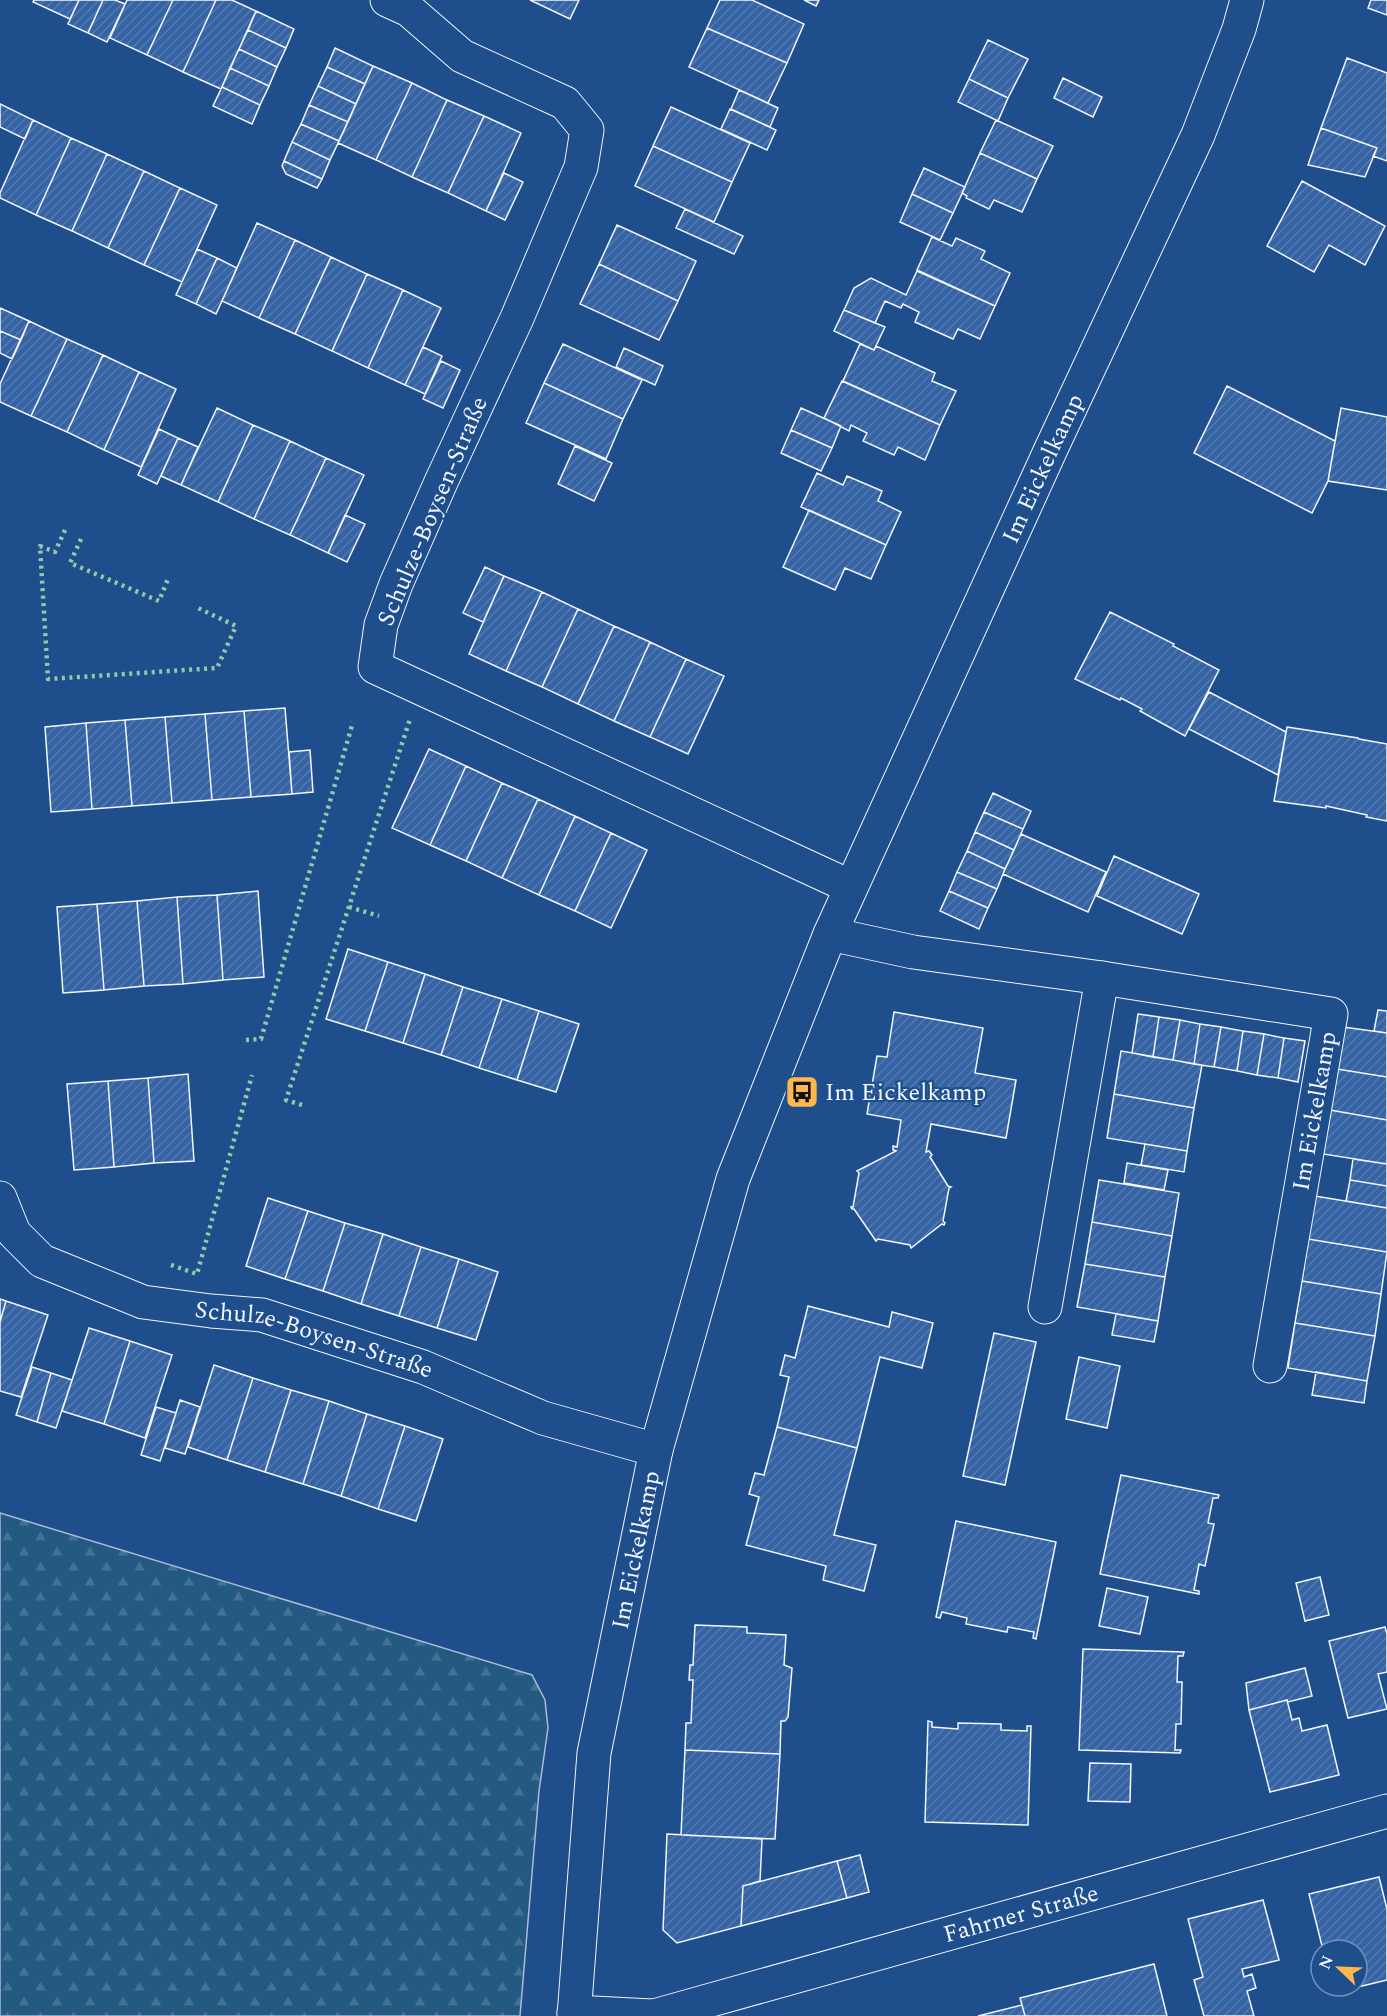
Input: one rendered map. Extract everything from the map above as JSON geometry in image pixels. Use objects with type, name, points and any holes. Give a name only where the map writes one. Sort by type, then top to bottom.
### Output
[{"type":"street","name":"Schulze-Boysen-Straße","points":[[387,0],[409,10],[462,56],[565,103],[587,130],[581,167],[517,318],[396,584],[381,625],[375,667],[851,886]]},
{"type":"street","name":"Im Eickelkamp","points":[[574,2014],[594,1753],[656,1450],[733,1179],[851,886],[1198,135],[1239,29],[1246,0]]},
{"type":"street","name":"Im Eickelkamp","points":[[830,934],[913,951],[1331,1014],[1269,1365]]},
{"type":"street","points":[[1045,1307],[1102,978]]},
{"type":"street","name":"Schulze-Boysen-Straße","points":[[0,1198],[14,1233],[42,1261],[143,1302],[210,1311],[262,1314],[423,1367],[543,1418],[656,1450]]},
{"type":"street","name":"Fahrner Straße","points":[[574,2014],[653,2016],[1387,1811]]},
{"type":"green space","points":[[0,1513],[532,1675],[545,1700],[548,1728],[539,1791],[520,2016],[0,2016]]},
{"type":"building","points":[[34,0],[79,0],[70,19],[33,2]]},
{"type":"building","points":[[79,0],[103,0],[88,33],[68,24]]},
{"type":"building","points":[[103,0],[115,0],[125,4],[107,42],[88,33]]},
{"type":"building","points":[[127,0],[173,0],[147,55],[110,38]]},
{"type":"building","points":[[173,0],[216,0],[183,72],[147,55]]},
{"type":"building","points":[[216,0],[232,0],[256,11],[221,89],[183,72]]},
{"type":"building","points":[[530,0],[579,0],[570,19]]},
{"type":"building","points":[[720,0],[752,0],[804,24],[787,63],[707,28]]},
{"type":"building","points":[[804,0],[819,0],[816,6]]},
{"type":"building","points":[[1371,0],[1387,0],[1387,15],[1368,8]]},
{"type":"building","points":[[256,11],[294,29],[286,48],[248,30]]},
{"type":"building","points":[[707,28],[787,63],[768,103],[689,67]]},
{"type":"building","points":[[248,30],[286,48],[277,67],[239,49]]},
{"type":"building","points":[[988,40],[1028,59],[1008,98],[969,79]]},
{"type":"building","points":[[335,48],[373,66],[365,84],[327,67]]},
{"type":"building","points":[[239,49],[277,67],[269,86],[230,68]]},
{"type":"building","points":[[1347,58],[1387,73],[1387,161],[1373,156],[1377,148],[1321,128]]},
{"type":"building","points":[[373,66],[412,83],[376,160],[338,143]]},
{"type":"building","points":[[327,67],[365,84],[356,104],[318,86]]},
{"type":"building","points":[[230,68],[269,86],[260,105],[222,87]]},
{"type":"building","points":[[1063,78],[1102,97],[1093,117],[1054,98]]},
{"type":"building","points":[[969,79],[1008,98],[998,121],[958,102]]},
{"type":"building","points":[[412,83],[447,100],[412,177],[376,160]]},
{"type":"building","points":[[318,86],[356,104],[348,122],[309,105]]},
{"type":"building","points":[[222,87],[260,105],[252,124],[213,106]]},
{"type":"building","points":[[739,90],[778,108],[770,127],[731,109]]},
{"type":"building","points":[[447,100],[484,116],[448,193],[412,177]]},
{"type":"building","points":[[0,104],[33,120],[25,139],[0,127]]},
{"type":"building","points":[[309,105],[348,122],[339,141],[301,124]]},
{"type":"building","points":[[671,107],[750,143],[732,182],[653,146]]},
{"type":"building","points":[[730,109],[776,130],[767,150],[721,129]]},
{"type":"building","points":[[484,116],[521,133],[486,211],[448,193]]},
{"type":"building","points":[[33,120],[71,138],[36,215],[0,198],[0,193]]},
{"type":"building","points":[[996,120],[1053,146],[1037,179],[980,153]]},
{"type":"building","points":[[301,124],[339,141],[330,160],[292,142]]},
{"type":"building","points":[[1321,128],[1377,148],[1365,177],[1308,165]]},
{"type":"building","points":[[71,138],[107,154],[72,231],[36,215]]},
{"type":"building","points":[[292,142],[330,160],[322,179],[284,161]]},
{"type":"building","points":[[653,146],[732,182],[714,222],[635,186]]},
{"type":"building","points":[[980,153],[1037,179],[1022,212],[994,200],[989,209],[966,198],[967,196],[962,193]]},
{"type":"building","points":[[107,154],[144,171],[108,248],[72,231]]},
{"type":"building","points":[[284,161],[322,179],[317,188],[286,174],[282,166]]},
{"type":"building","points":[[924,168],[965,187],[953,213],[912,194]]},
{"type":"building","points":[[144,171],[180,188],[144,265],[108,248]]},
{"type":"building","points":[[504,173],[523,182],[505,220],[486,211]]},
{"type":"building","points":[[1302,181],[1385,226],[1365,265],[1329,245],[1314,272],[1267,246]]},
{"type":"building","points":[[180,188],[217,205],[182,282],[144,265]]},
{"type":"building","points":[[912,194],[953,213],[940,240],[900,222]]},
{"type":"building","points":[[685,209],[743,236],[734,254],[676,228]]},
{"type":"building","points":[[257,223],[295,240],[259,318],[222,301]]},
{"type":"building","points":[[617,225],[696,261],[678,301],[599,264]]},
{"type":"building","points":[[932,237],[952,246],[956,238],[985,251],[981,259],[1010,273],[995,306],[917,270]]},
{"type":"building","points":[[295,240],[331,257],[295,334],[259,318]]},
{"type":"building","points":[[197,249],[217,258],[196,304],[176,295]]},
{"type":"building","points":[[331,257],[367,274],[332,351],[295,334]]},
{"type":"building","points":[[217,258],[237,268],[216,314],[196,304]]},
{"type":"building","points":[[599,264],[678,301],[659,340],[580,304]]},
{"type":"building","points":[[917,271],[995,306],[980,339],[958,329],[953,339],[915,322],[919,312],[903,304],[901,308],[885,301],[875,323],[844,310],[854,288],[871,278],[906,295]]},
{"type":"building","points":[[367,274],[403,290],[368,368],[332,351]]},
{"type":"building","points":[[403,290],[441,308],[405,385],[368,368]]},
{"type":"building","points":[[0,308],[29,321],[21,340],[0,331]]},
{"type":"building","points":[[844,310],[885,327],[874,350],[834,331]]},
{"type":"building","points":[[29,321],[67,339],[31,416],[0,402],[0,384]]},
{"type":"building","points":[[0,331],[21,340],[12,359],[0,353]]},
{"type":"building","points":[[67,339],[103,355],[67,432],[31,416]]},
{"type":"building","points":[[563,344],[642,380],[623,419],[544,383]]},
{"type":"building","points":[[860,344],[874,350],[876,346],[935,373],[932,381],[956,391],[940,425],[843,381]]},
{"type":"building","points":[[423,347],[442,356],[425,394],[405,385]]},
{"type":"building","points":[[624,348],[663,366],[655,385],[616,367]]},
{"type":"building","points":[[103,355],[139,372],[104,450],[67,432]]},
{"type":"building","points":[[441,361],[460,370],[443,408],[423,399]]},
{"type":"building","points":[[139,372],[176,389],[141,467],[104,450]]},
{"type":"building","points":[[842,381],[940,425],[925,460],[898,447],[894,455],[863,441],[867,433],[851,425],[849,431],[824,418]]},
{"type":"building","points":[[544,383],[623,419],[606,459],[526,423]]},
{"type":"building","points":[[1227,386],[1335,441],[1328,481],[1312,513],[1194,453]]},
{"type":"building","points":[[217,408],[253,425],[218,502],[181,485]]},
{"type":"building","points":[[801,408],[841,426],[832,448],[791,430]]},
{"type":"building","points":[[1341,408],[1387,417],[1387,490],[1328,481]]},
{"type":"building","points":[[253,425],[290,441],[254,519],[218,502]]},
{"type":"building","points":[[159,429],[178,438],[157,484],[138,475]]},
{"type":"building","points":[[791,430],[832,448],[821,471],[781,453]]},
{"type":"building","points":[[178,438],[198,447],[181,485],[161,476]]},
{"type":"building","points":[[290,441],[326,458],[290,535],[254,519]]},
{"type":"building","points":[[575,446],[612,463],[594,501],[558,484]]},
{"type":"building","points":[[326,458],[364,475],[328,553],[290,535]]},
{"type":"building","points":[[817,473],[843,485],[847,476],[882,491],[878,501],[901,512],[886,545],[801,507]]},
{"type":"building","points":[[809,510],[886,545],[871,579],[845,568],[835,590],[783,567]]},
{"type":"building","points":[[345,515],[365,524],[347,562],[328,553]]},
{"type":"building","points":[[485,567],[504,576],[483,622],[463,613]]},
{"type":"building","points":[[504,576],[542,592],[506,671],[469,654]]},
{"type":"building","points":[[542,592],[578,609],[542,687],[506,671]]},
{"type":"building","points":[[578,609],[614,626],[578,704],[542,687]]},
{"type":"building","points":[[1110,612],[1174,644],[1173,646],[1219,670],[1185,736],[1121,698],[1120,700],[1075,679]]},
{"type":"building","points":[[614,626],[650,642],[614,721],[578,704]]},
{"type":"building","points":[[650,642],[686,659],[650,737],[614,721]]},
{"type":"building","points":[[686,659],[724,676],[688,754],[650,737]]},
{"type":"building","points":[[1209,692],[1286,732],[1278,775],[1189,729]]},
{"type":"building","points":[[285,708],[292,794],[251,797],[244,711]]},
{"type":"building","points":[[244,711],[251,797],[212,800],[205,714]]},
{"type":"building","points":[[205,714],[212,800],[172,803],[165,717]]},
{"type":"building","points":[[165,717],[172,803],[132,806],[125,720]]},
{"type":"building","points":[[125,720],[132,806],[92,809],[86,723]]},
{"type":"building","points":[[86,723],[92,809],[51,812],[45,727]]},
{"type":"building","points":[[1287,727],[1387,744],[1387,821],[1326,806],[1326,808],[1274,801]]},
{"type":"building","points":[[429,749],[466,766],[430,845],[392,828]]},
{"type":"building","points":[[310,750],[313,792],[292,794],[289,752]]},
{"type":"building","points":[[466,766],[502,783],[466,861],[430,845]]},
{"type":"building","points":[[502,783],[538,799],[502,878],[466,861]]},
{"type":"building","points":[[993,793],[1031,811],[1023,829],[984,812]]},
{"type":"building","points":[[538,799],[575,816],[539,895],[502,878]]},
{"type":"building","points":[[984,812],[1023,829],[1014,850],[975,832]]},
{"type":"building","points":[[575,816],[611,833],[575,911],[539,895]]},
{"type":"building","points":[[975,832],[1014,850],[1005,869],[967,851]]},
{"type":"building","points":[[611,833],[647,850],[611,928],[575,911]]},
{"type":"building","points":[[1021,834],[1106,872],[1088,912],[1003,874]]},
{"type":"building","points":[[967,851],[1005,869],[997,889],[957,872]]},
{"type":"building","points":[[1114,856],[1199,894],[1182,934],[1097,896]]},
{"type":"building","points":[[957,872],[997,889],[988,908],[949,891]]},
{"type":"building","points":[[258,891],[264,977],[223,980],[217,895]]},
{"type":"building","points":[[949,891],[988,908],[979,929],[940,911]]},
{"type":"building","points":[[217,895],[223,980],[183,984],[177,897]]},
{"type":"building","points":[[177,897],[183,984],[144,986],[137,901]]},
{"type":"building","points":[[137,901],[144,986],[104,990],[97,904]]},
{"type":"building","points":[[97,904],[104,990],[63,993],[57,907]]},
{"type":"building","points":[[348,949],[388,962],[365,1031],[326,1019]]},
{"type":"building","points":[[388,962],[425,974],[403,1043],[365,1031]]},
{"type":"building","points":[[425,974],[463,987],[441,1055],[403,1043]]},
{"type":"building","points":[[463,987],[502,999],[479,1068],[441,1055]]},
{"type":"building","points":[[502,999],[539,1011],[517,1080],[479,1068]]},
{"type":"building","points":[[1378,1010],[1387,1011],[1387,1033],[1374,1031]]},
{"type":"building","points":[[539,1011],[579,1024],[556,1092],[517,1080]]},
{"type":"building","points":[[894,1012],[983,1028],[975,1073],[1016,1080],[1006,1138],[931,1124],[926,1152],[929,1151],[932,1155],[930,1157],[948,1186],[951,1187],[944,1225],[942,1224],[911,1248],[910,1245],[878,1239],[876,1241],[851,1207],[853,1207],[859,1173],[857,1171],[896,1151],[893,1150],[893,1146],[897,1147],[901,1120],[867,1114],[877,1056],[887,1057]]},
{"type":"building","points":[[1138,1014],[1159,1017],[1153,1057],[1132,1053]]},
{"type":"building","points":[[1159,1017],[1180,1020],[1173,1060],[1153,1057]]},
{"type":"building","points":[[1180,1020],[1200,1024],[1194,1064],[1173,1060]]},
{"type":"building","points":[[1200,1024],[1221,1027],[1214,1067],[1194,1064]]},
{"type":"building","points":[[1221,1027],[1243,1031],[1237,1071],[1214,1067]]},
{"type":"building","points":[[1343,1027],[1387,1033],[1387,1077],[1337,1069]]},
{"type":"building","points":[[1243,1031],[1264,1034],[1257,1075],[1237,1071]]},
{"type":"building","points":[[1264,1034],[1284,1038],[1278,1078],[1257,1075]]},
{"type":"building","points":[[1284,1038],[1305,1041],[1298,1082],[1278,1078]]},
{"type":"building","points":[[1121,1051],[1202,1065],[1194,1108],[1114,1094]]},
{"type":"building","points":[[1337,1069],[1387,1077],[1387,1120],[1330,1110]]},
{"type":"building","points":[[188,1074],[194,1161],[154,1163],[148,1078]]},
{"type":"building","points":[[148,1078],[154,1163],[114,1167],[108,1081]]},
{"type":"building","points":[[108,1081],[114,1167],[74,1170],[67,1084]]},
{"type":"building","points":[[1114,1094],[1194,1108],[1187,1151],[1107,1138]]},
{"type":"building","points":[[1330,1110],[1387,1120],[1387,1164],[1323,1154]]},
{"type":"building","points":[[1145,1144],[1187,1151],[1184,1172],[1141,1165]]},
{"type":"building","points":[[1353,1159],[1387,1164],[1387,1186],[1350,1180]]},
{"type":"building","points":[[1127,1163],[1168,1170],[1164,1190],[1124,1183]]},
{"type":"building","points":[[1099,1180],[1179,1193],[1172,1236],[1092,1222]]},
{"type":"building","points":[[1350,1180],[1387,1186],[1387,1208],[1346,1201]]},
{"type":"building","points":[[1315,1196],[1387,1208],[1387,1252],[1308,1239]]},
{"type":"building","points":[[268,1198],[308,1211],[285,1279],[246,1266]]},
{"type":"building","points":[[308,1211],[345,1223],[323,1291],[285,1279]]},
{"type":"building","points":[[1092,1222],[1172,1236],[1165,1277],[1085,1264]]},
{"type":"building","points":[[345,1223],[383,1234],[361,1304],[323,1291]]},
{"type":"building","points":[[383,1234],[421,1247],[399,1316],[361,1304]]},
{"type":"building","points":[[1308,1239],[1387,1252],[1381,1294],[1302,1281]]},
{"type":"building","points":[[421,1247],[459,1259],[437,1328],[399,1316]]},
{"type":"building","points":[[459,1259],[498,1272],[476,1340],[437,1328]]},
{"type":"building","points":[[1085,1264],[1165,1277],[1158,1321],[1077,1307]]},
{"type":"building","points":[[1302,1281],[1381,1294],[1375,1336],[1295,1323]]},
{"type":"building","points":[[0,1299],[6,1301],[0,1322]]},
{"type":"building","points":[[6,1301],[48,1315],[21,1397],[0,1391],[0,1322]]},
{"type":"building","points":[[808,1306],[889,1327],[892,1312],[933,1323],[922,1368],[880,1357],[857,1448],[777,1427],[789,1377],[780,1375],[785,1355],[795,1358]]},
{"type":"building","points":[[1116,1314],[1158,1321],[1154,1342],[1112,1335]]},
{"type":"building","points":[[1295,1323],[1375,1336],[1367,1381],[1288,1368]]},
{"type":"building","points":[[89,1328],[130,1341],[104,1424],[62,1411]]},
{"type":"building","points":[[994,1333],[1036,1342],[1005,1485],[963,1476]]},
{"type":"building","points":[[130,1341],[172,1355],[145,1438],[104,1424]]},
{"type":"building","points":[[1079,1357],[1120,1366],[1107,1428],[1066,1419]]},
{"type":"building","points":[[214,1365],[253,1378],[227,1460],[188,1447]]},
{"type":"building","points":[[32,1367],[51,1373],[37,1422],[16,1415]]},
{"type":"building","points":[[1316,1372],[1367,1381],[1364,1403],[1312,1395]]},
{"type":"building","points":[[51,1373],[72,1380],[56,1428],[37,1422]]},
{"type":"building","points":[[253,1378],[291,1390],[265,1472],[227,1460]]},
{"type":"building","points":[[291,1390],[329,1401],[303,1484],[265,1472]]},
{"type":"building","points":[[180,1400],[200,1407],[185,1454],[165,1448]]},
{"type":"building","points":[[329,1401],[367,1414],[341,1496],[303,1484]]},
{"type":"building","points":[[156,1407],[176,1413],[160,1461],[141,1455]]},
{"type":"building","points":[[367,1414],[405,1426],[378,1509],[341,1496]]},
{"type":"building","points":[[405,1426],[443,1439],[416,1521],[378,1509]]},
{"type":"building","points":[[777,1427],[857,1448],[834,1535],[876,1545],[864,1591],[823,1580],[826,1566],[746,1545],[759,1497],[749,1494],[755,1473],[764,1475]]},
{"type":"building","points":[[1121,1475],[1219,1495],[1218,1498],[1213,1498],[1208,1523],[1214,1524],[1205,1566],[1199,1564],[1194,1590],[1199,1591],[1199,1594],[1100,1574]]},
{"type":"building","points":[[956,1521],[1056,1542],[1036,1639],[1033,1638],[1034,1632],[1008,1627],[1007,1632],[966,1624],[967,1618],[942,1612],[940,1618],[936,1617]]},
{"type":"building","points":[[1320,1577],[1329,1615],[1305,1621],[1296,1583]]},
{"type":"building","points":[[1107,1588],[1148,1597],[1140,1634],[1099,1626]]},
{"type":"building","points":[[695,1625],[747,1627],[747,1633],[786,1635],[784,1665],[792,1668],[788,1717],[785,1721],[781,1721],[780,1754],[685,1750],[686,1723],[691,1723],[693,1680],[689,1680],[690,1665],[693,1665]]},
{"type":"building","points":[[1385,1627],[1387,1672],[1378,1674],[1387,1709],[1348,1718],[1329,1641]]},
{"type":"building","points":[[1083,1649],[1184,1652],[1183,1656],[1178,1656],[1177,1682],[1182,1682],[1181,1724],[1176,1724],[1175,1750],[1181,1750],[1180,1753],[1079,1750]]},
{"type":"building","points":[[1305,1668],[1312,1696],[1249,1710],[1246,1683]]},
{"type":"building","points":[[1287,1700],[1292,1720],[1299,1718],[1302,1731],[1327,1725],[1339,1775],[1270,1792],[1249,1710]]},
{"type":"building","points":[[928,1721],[932,1722],[932,1727],[958,1729],[958,1723],[1001,1724],[1001,1730],[1027,1731],[1027,1726],[1031,1726],[1028,1825],[925,1822]]},
{"type":"building","points":[[685,1750],[780,1754],[775,1839],[681,1835]]},
{"type":"building","points":[[1090,1763],[1131,1764],[1130,1802],[1088,1801]]},
{"type":"building","points":[[667,1834],[762,1839],[760,1881],[743,1886],[741,1926],[677,1943],[663,1930]]},
{"type":"building","points":[[860,1855],[869,1892],[847,1898],[837,1861]]},
{"type":"building","points":[[837,1861],[847,1898],[741,1926],[743,1886]]},
{"type":"building","points":[[1379,1877],[1387,1909],[1387,1980],[1369,1984],[1369,1938],[1320,1938],[1309,1894]]},
{"type":"building","points":[[1263,1900],[1279,1960],[1242,1969],[1244,1977],[1252,1974],[1256,1988],[1247,1991],[1254,2016],[1204,2016],[1194,1980],[1203,1977],[1188,1919]]},
{"type":"building","points":[[1154,1964],[1167,2016],[1025,2016],[1020,1998]]},
{"type":"building","points":[[1022,2005],[1025,2016],[978,2016]]},
{"type":"hedge","points":[[65,530],[55,552],[40,546],[48,679],[217,668],[236,626],[198,608]]},
{"type":"hedge","points":[[81,539],[70,563],[159,601],[168,579]]},
{"type":"hedge","points":[[302,1105],[286,1100],[410,719]]},
{"type":"hedge","points":[[246,1040],[261,1039],[353,722]]},
{"type":"hedge","points":[[349,907],[379,916]]},
{"type":"hedge","points":[[171,1265],[197,1274],[252,1075]]},
{"type":"place","name":"Im Eickelkamp","points":[[802,1092]]}]
